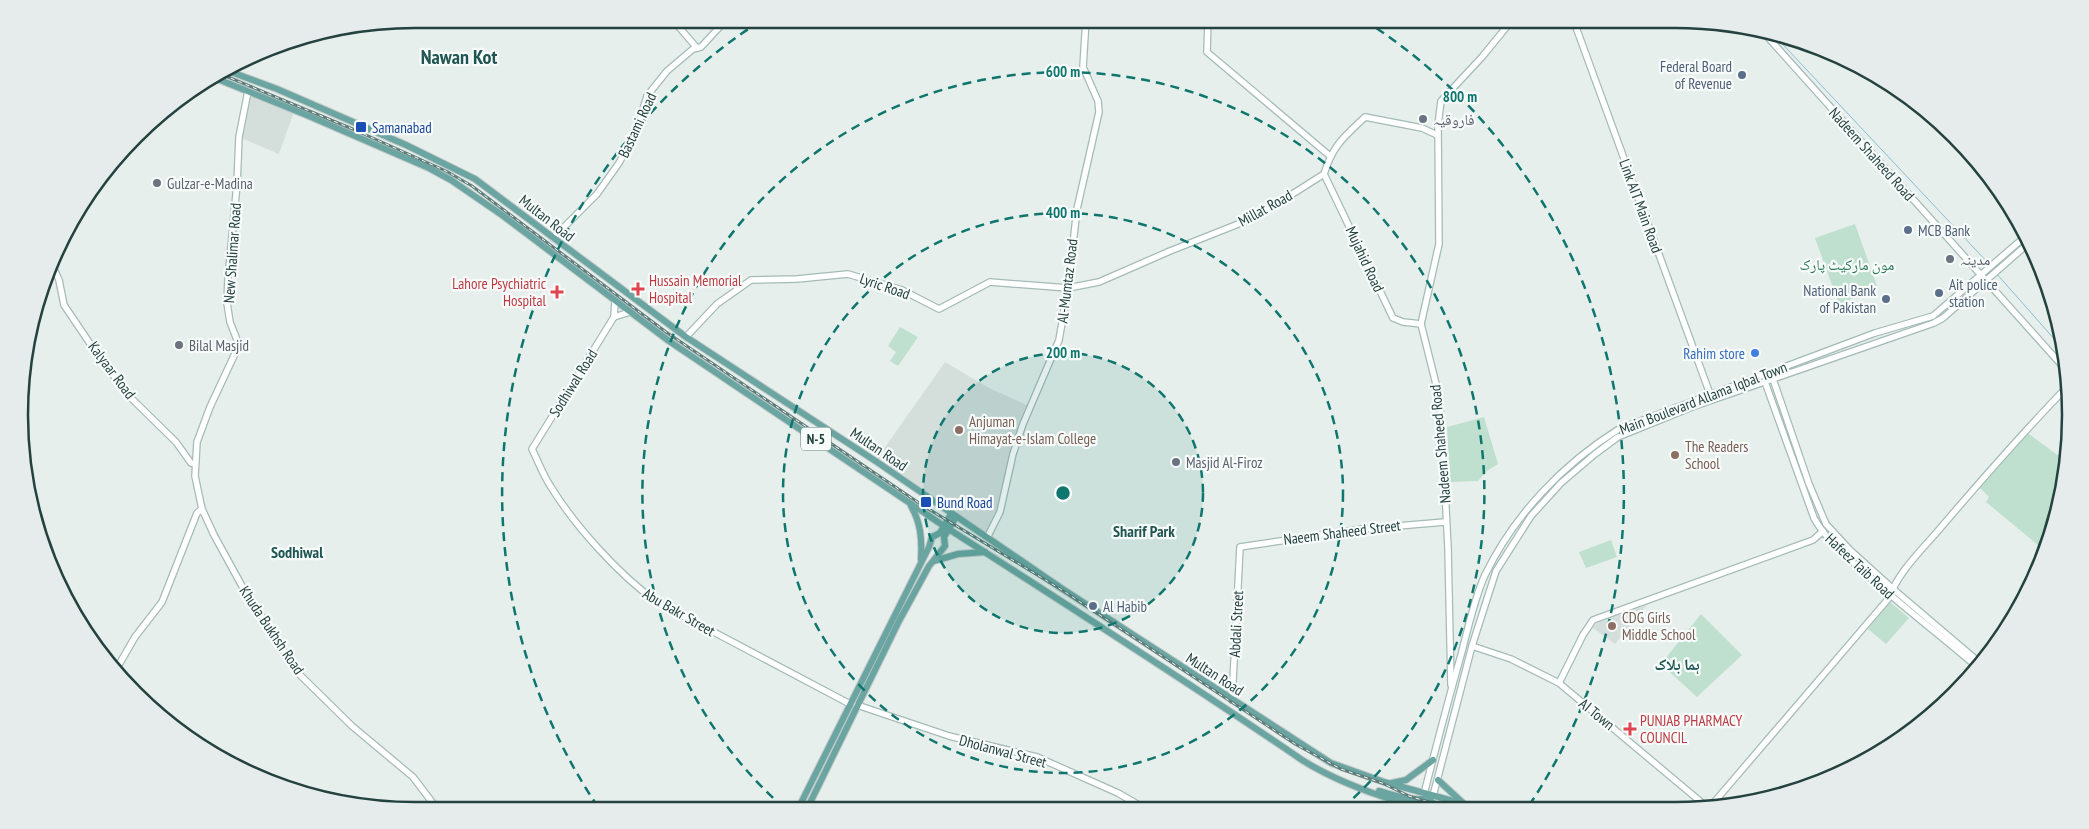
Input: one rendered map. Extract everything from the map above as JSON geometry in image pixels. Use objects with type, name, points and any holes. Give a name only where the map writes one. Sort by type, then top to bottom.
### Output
[{"type":"main road","name":"Multan Road","points":[[233,73],[277,89],[476,179],[686,337],[870,457],[988,536],[1061,588],[1232,700],[1331,763],[1428,796],[1453,802]]},
{"type":"main road","name":"Multan Road","points":[[220,80],[429,168],[470,192],[502,214],[669,341],[946,528],[1230,710],[1315,768],[1399,802]]},
{"type":"main road","points":[[502,214],[510,205]]},
{"type":"main road","points":[[910,504],[918,518],[921,531],[922,560]]},
{"type":"main road","points":[[801,802],[932,537],[940,534],[946,528],[954,515]]},
{"type":"main road","points":[[810,802],[899,621],[932,561],[945,546],[946,528]]},
{"type":"main road","points":[[932,561],[958,554],[986,552]]},
{"type":"main road","points":[[860,684],[866,688]]},
{"type":"main road","points":[[1388,783],[1406,780],[1433,760]]},
{"type":"main road","points":[[1438,780],[1462,802]]},
{"type":"main road","points":[[1362,788],[1413,799],[1428,796],[1434,802]]},
{"type":"street","points":[[680,28],[697,48]]},
{"type":"street","name":"Bastami Road","points":[[553,238],[597,194],[619,163],[637,129],[646,96],[668,71],[693,49],[701,47],[719,28]]},
{"type":"street","name":"Al-Mumtaz Road","points":[[988,536],[1000,512],[1013,454],[1023,424],[1059,340],[1068,288],[1077,209],[1099,112],[1098,101],[1083,67],[1085,28]]},
{"type":"street","points":[[1208,28],[1207,52],[1330,156]]},
{"type":"street","name":"Nadeem Shaheed Road","points":[[1451,690],[1448,548],[1439,396],[1421,324],[1439,244],[1437,135],[1441,101],[1482,58],[1506,28]]},
{"type":"street","name":"Link AIT Main Road","points":[[1576,28],[1710,394]]},
{"type":"street","name":"Nadeem Shaheed Road","points":[[1769,40],[1983,272],[2058,361]]},
{"type":"street","name":"New Shalimar Road","points":[[194,464],[200,431],[239,345],[230,322],[227,303],[237,184],[238,137],[248,91]]},
{"type":"street","points":[[1324,174],[1330,156],[1339,141],[1365,117],[1422,128],[1437,135]]},
{"type":"street","name":"Millat Road","points":[[1068,288],[1099,282],[1256,217],[1324,174]]},
{"type":"street","name":"Mujahid Road","points":[[1324,174],[1393,318],[1403,322],[1421,324]]},
{"type":"street","name":"Main Boulevard Allama Iqbal Town","points":[[1428,796],[1433,760],[1484,576],[1501,545],[1541,493],[1593,446],[1619,429],[1875,333],[1933,316],[2021,240]]},
{"type":"street","name":"Main Boulevard Allama Iqbal Town","points":[[1428,796],[1438,780],[1472,646],[1496,571],[1531,516],[1561,483],[1618,437],[1692,407],[1934,323],[1943,318],[2024,247]]},
{"type":"street","name":"Kalyaar Road","points":[[55,271],[59,280],[64,305],[95,351],[129,396],[176,442],[191,463],[194,464]]},
{"type":"street","name":"Lyric Road","points":[[686,337],[717,304],[751,280],[798,279],[848,274],[902,290],[939,309],[990,282],[1068,288]]},
{"type":"street","name":"Sodhiwal Road","points":[[532,449],[614,318],[615,301]]},
{"type":"street","points":[[614,318],[630,312]]},
{"type":"street","name":"Hafeez Taib Road","points":[[1772,379],[1820,514],[1826,524],[1850,550],[1892,588],[1975,658]]},
{"type":"street","name":"Hafeez Taib Road","points":[[1765,382],[1814,518],[1823,531],[1838,548],[1890,595],[1972,662]]},
{"type":"street","points":[[1892,588],[1977,485],[2061,394]]},
{"type":"street","name":"Abu Bakr Street","points":[[532,449],[550,485],[569,514],[642,592],[664,606],[768,659],[850,704]]},
{"type":"street","points":[[1793,459],[1800,456]]},
{"type":"street","name":"Khuda Bukhsh Road","points":[[194,464],[202,509],[214,535],[242,586],[298,672],[352,726],[413,777],[432,802]]},
{"type":"street","points":[[119,664],[134,638],[162,602],[197,513],[202,509]]},
{"type":"street","name":"Naeem Shaheed Street","points":[[1240,547],[1362,529],[1445,522]]},
{"type":"street","points":[[1559,684],[1592,620],[1813,540],[1823,531]]},
{"type":"street","name":"Abdali Street","points":[[1232,700],[1240,547]]},
{"type":"street","name":"AI Town","points":[[1716,799],[1890,595],[1892,588]]},
{"type":"street","name":"AI Town","points":[[1472,646],[1511,659],[1559,684],[1701,801]]},
{"type":"street","name":"Dholanwal Street","points":[[857,706],[949,736],[1037,757],[1118,793],[1134,802]]},
{"type":"shaded area","points":[[245,90],[295,109],[279,154],[239,137]]},
{"type":"shaded area","name":"Anjuman Himayat-e-Islam College","points":[[945,362],[989,388],[1031,407],[1013,454],[1002,502],[988,536],[874,463]]},
{"type":"shaded area","name":"CDG Girls Middle School","points":[[1647,605],[1615,644],[1593,628],[1597,623]]},
{"type":"green space","name":"مون مارکیٹ پارک","points":[[1855,224],[1878,289],[1839,304],[1815,238]]},
{"type":"green space","points":[[900,327],[918,337],[898,366],[890,361],[896,352],[888,346]]},
{"type":"green space","points":[[1484,417],[1498,464],[1487,471],[1478,481],[1450,482],[1447,427]]},
{"type":"green space","points":[[2025,431],[2059,456],[2054,490],[2039,546],[1986,502],[1989,497],[1977,485]]},
{"type":"green space","points":[[1611,540],[1617,557],[1586,568],[1579,552]]},
{"type":"green space","points":[[1890,602],[1909,618],[1886,644],[1868,629]]},
{"type":"green space","points":[[1701,614],[1742,655],[1697,697],[1661,664]]},
{"type":"waterway","points":[[1781,43],[1989,264]]},
{"type":"waterway","points":[[1996,273],[2054,339]]},
{"type":"railway","points":[[226,76],[355,130],[446,171],[472,186],[666,332],[922,505],[1062,590],[1295,744],[1341,769],[1428,802]]},
{"type":"place","name":"Federal Board of Revenue","points":[[1742,75]]},
{"type":"place","name":"فاروقیہ","points":[[1423,119]]},
{"type":"place","name":"Samanabad","points":[[361,127]]},
{"type":"place","name":"Gulzar-e-Madina","points":[[157,183]]},
{"type":"place","name":"MCB Bank","points":[[1908,230]]},
{"type":"place","name":"مدینہ","points":[[1950,259]]},
{"type":"place","name":"Hussain Memorial Hospital","points":[[638,289]]},
{"type":"place","name":"Lahore Psychiatric Hospital","points":[[557,292]]},
{"type":"place","name":"Ait police station","points":[[1939,293]]},
{"type":"place","name":"National Bank of Pakistan","points":[[1886,299]]},
{"type":"place","name":"Bilal Masjid","points":[[179,345]]},
{"type":"place","name":"Rahim store","points":[[1755,353]]},
{"type":"place","name":"Anjuman Himayat-e-Islam College","points":[[959,430]]},
{"type":"place","name":"The Readers School","points":[[1675,455]]},
{"type":"place","name":"Masjid Al-Firoz","points":[[1176,462]]},
{"type":"place","name":"Bund Road","points":[[926,502]]},
{"type":"place","name":"Al Habib","points":[[1093,606]]},
{"type":"place","name":"CDG Girls Middle School","points":[[1612,626]]},
{"type":"place","name":"PUNJAB PHARMACY COUNCIL","points":[[1630,729]]},
{"type":"district","name":"Nawan Kot","points":[[459,57]]},
{"type":"district","name":"Sharif Park","points":[[1144,531]]},
{"type":"district","name":"Sodhiwal","points":[[297,552]]},
{"type":"district","name":"ہما بلاک","points":[[1677,664]]}]
